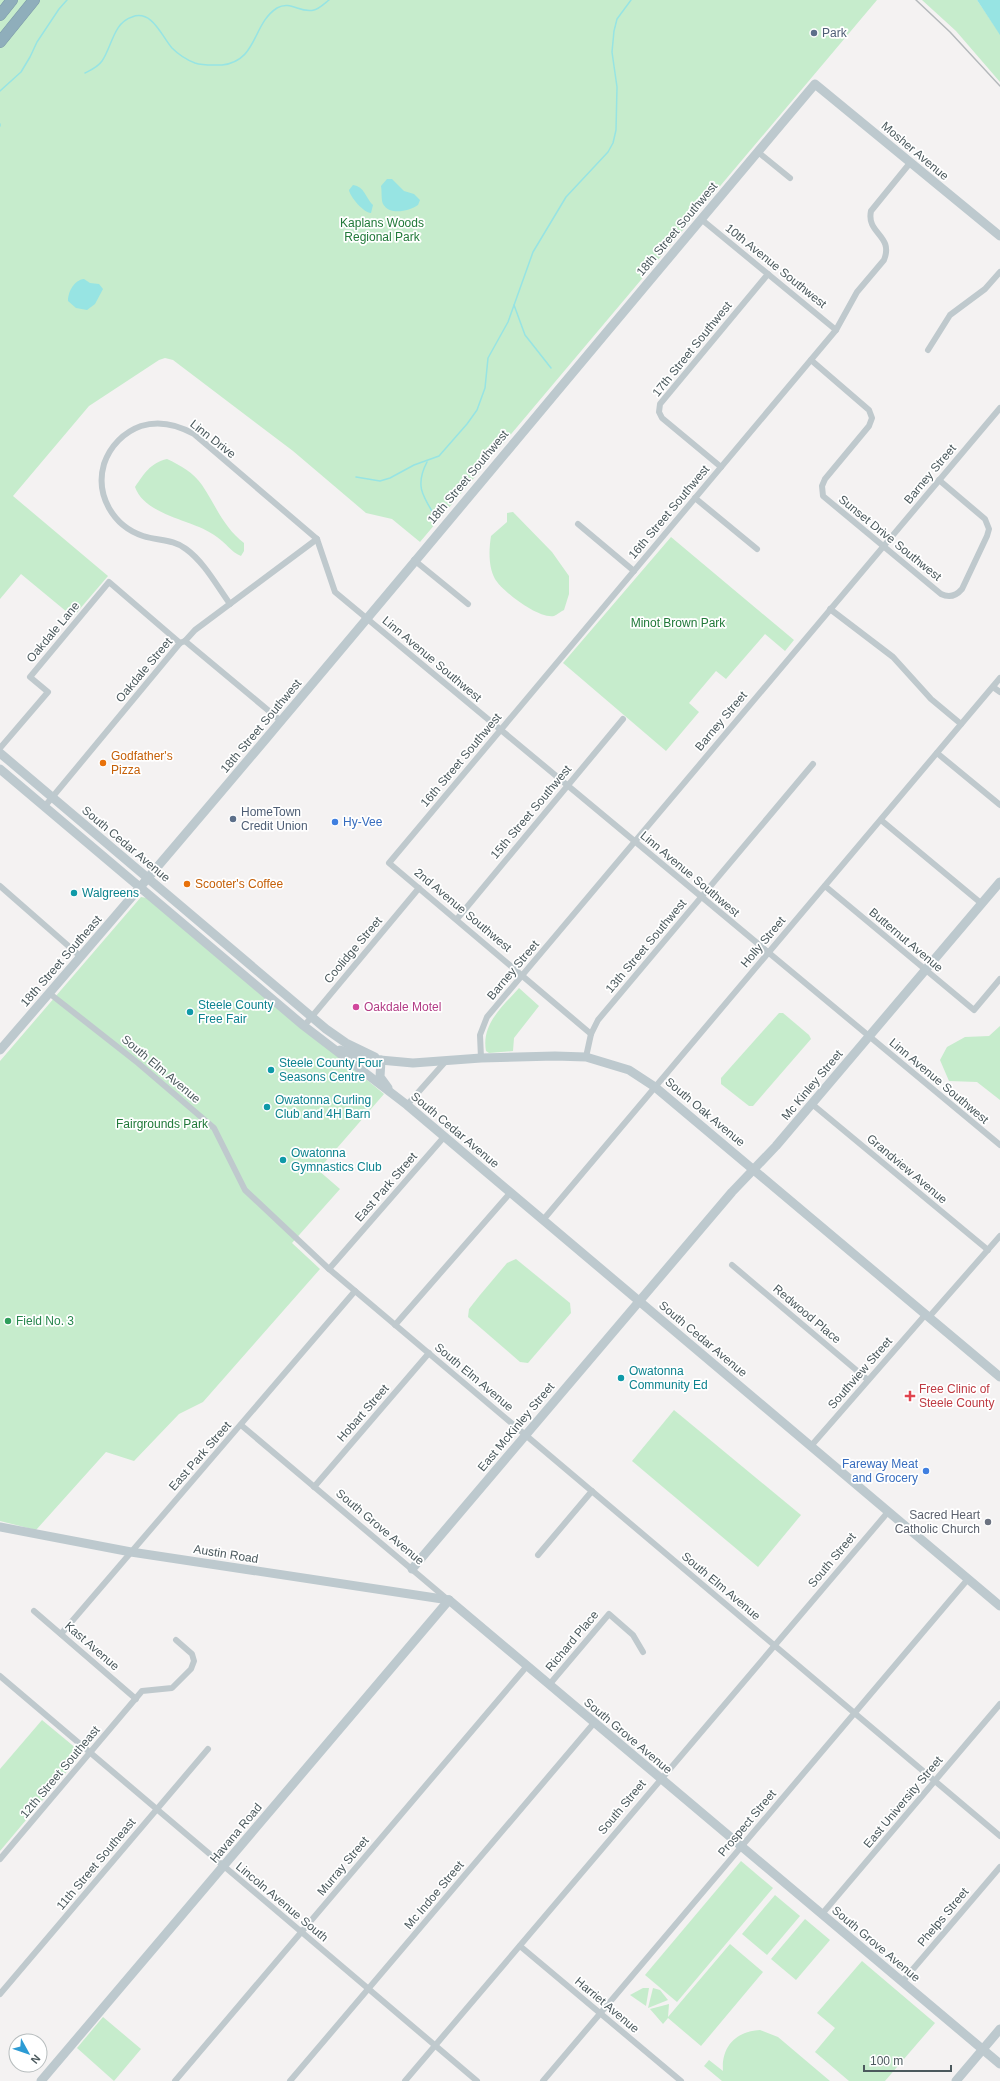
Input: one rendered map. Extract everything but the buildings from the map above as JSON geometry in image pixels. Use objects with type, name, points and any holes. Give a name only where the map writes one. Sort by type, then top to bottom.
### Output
[{"type":"highway","points":[[0,15],[12,0]]},
{"type":"highway","points":[[0,42],[34,0]]},
{"type":"street","name":"18th Street Southwest","points":[[141,887],[815,84]]},
{"type":"street","name":"Mosher Avenue","points":[[815,84],[1000,236]]},
{"type":"street","points":[[758,152],[790,178]]},
{"type":"street","name":"16th Street Southwest","points":[[389,863],[836,330],[857,292],[884,260],[886,254],[884,239],[872,226],[871,210],[910,163]]},
{"type":"street","name":"10th Avenue Southwest","points":[[701,219],[836,330]]},
{"type":"street","points":[[928,350],[950,315],[985,289],[1000,272]]},
{"type":"street","name":"17th Street Southwest","points":[[721,467],[662,418],[659,412],[660,404],[768,274]]},
{"type":"street","name":"Sunset Drive Southwest","points":[[811,360],[866,406],[872,418],[869,426],[824,482],[822,491],[823,496],[941,594],[950,596],[962,589],[988,536],[988,524],[985,519],[939,480]]},
{"type":"street","name":"Barney Street","points":[[481,1058],[482,1028],[487,1017],[1000,408]]},
{"type":"street","name":"Linn Drive","points":[[230,604],[198,560],[187,550],[173,542],[136,534],[122,525],[110,512],[103,495],[103,469],[112,448],[126,434],[142,426],[155,424],[168,424],[185,429],[316,539]]},
{"type":"street","points":[[695,498],[757,549]]},
{"type":"street","points":[[578,524],[634,571]]},
{"type":"street","points":[[316,539],[335,592],[366,618]]},
{"type":"street","name":"Oakdale Street","points":[[45,806],[183,642],[195,630],[316,539]]},
{"type":"street","points":[[414,560],[468,604]]},
{"type":"street","name":"Oakdale Lane","points":[[0,748],[48,692],[30,677],[109,582],[183,642]]},
{"type":"street","points":[[830,609],[893,657],[931,699],[962,724]]},
{"type":"street","name":"Linn Avenue Southwest","points":[[366,618],[1000,1145]]},
{"type":"street","points":[[183,642],[280,721]]},
{"type":"street","name":"Holly Street","points":[[543,1220],[1000,678]]},
{"type":"street","points":[[993,687],[1000,692]]},
{"type":"street","name":"15th Street Southwest","points":[[456,919],[623,719]]},
{"type":"street","name":"South Cedar Avenue","points":[[0,753],[312,1017],[341,1040],[381,1060],[380,1077],[390,1091]]},
{"type":"street","points":[[937,753],[1000,805]]},
{"type":"street","name":"13th Street Southwest","points":[[586,1057],[592,1034],[598,1020],[813,764]]},
{"type":"street","name":"South Cedar Avenue","points":[[0,768],[304,1026],[371,1079],[390,1091],[1000,1606]]},
{"type":"street","points":[[881,820],[982,904]]},
{"type":"street","name":"2nd Avenue Southwest","points":[[389,863],[592,1034]]},
{"type":"street","name":"Mc Kinley Street","points":[[639,1301],[732,1192],[812,1104],[1000,882]]},
{"type":"street","points":[[0,886],[81,957]]},
{"type":"street","name":"Butternut Avenue","points":[[825,886],[974,1010],[1000,979]]},
{"type":"street","name":"18th Street Southeast","points":[[0,1050],[141,887]]},
{"type":"street","name":"Coolidge Street","points":[[304,1026],[419,888]]},
{"type":"street","name":"South Elm Avenue","points":[[49,994],[138,1063],[214,1128],[245,1190],[329,1269],[1000,1836]]},
{"type":"street","name":"South Oak Avenue","points":[[324,1041],[359,1058],[413,1063],[445,1062],[481,1058],[562,1056],[586,1057],[629,1070],[655,1087],[927,1316],[999,1373]]},
{"type":"street","points":[[407,1106],[445,1062]]},
{"type":"street","name":"Grandview Avenue","points":[[812,1104],[988,1250]]},
{"type":"street","name":"East Park Street","points":[[329,1269],[444,1137]]},
{"type":"street","points":[[396,1325],[510,1192]]},
{"type":"street","name":"Southview Street","points":[[810,1446],[868,1380],[1000,1236]]},
{"type":"street","name":"Redwood Place","points":[[732,1266],[868,1380]]},
{"type":"street","name":"East Park Street","points":[[61,1634],[355,1291]]},
{"type":"street","name":"East McKinley Street","points":[[412,1569],[639,1301]]},
{"type":"street","name":"Hobart Street","points":[[314,1487],[428,1353]]},
{"type":"street","name":"South Grove Avenue","points":[[240,1425],[449,1600],[660,1780],[1000,2064]]},
{"type":"street","points":[[538,1555],[592,1491]]},
{"type":"street","name":"South Street","points":[[405,2081],[888,1512]]},
{"type":"street","name":"Austin Road","points":[[0,1527],[131,1552],[449,1600]]},
{"type":"street","name":"Prospect Street","points":[[543,2081],[968,1579]]},
{"type":"street","name":"Havana Road","points":[[41,2081],[449,1600]]},
{"type":"street","name":"Kast Avenue","points":[[34,1611],[136,1699]]},
{"type":"street","name":"Richard Place","points":[[549,1685],[609,1614],[633,1635],[643,1652]]},
{"type":"street","points":[[136,1699],[142,1691],[172,1688],[191,1669],[194,1661],[192,1654],[176,1640]]},
{"type":"street","name":"Murray Street","points":[[175,2081],[527,1666]]},
{"type":"street","name":"Lincoln Avenue South","points":[[0,1676],[223,1867],[477,2081]]},
{"type":"street","name":"12th Street Southeast","points":[[0,1859],[136,1699]]},
{"type":"street","name":"East University Street","points":[[822,1914],[1000,1704]]},
{"type":"street","name":"Mc Indoe Street","points":[[290,2081],[594,1723]]},
{"type":"street","name":"11th Street Southeast","points":[[0,1994],[208,1749]]},
{"type":"street","name":"Phelps Street","points":[[902,1982],[1000,1866]]},
{"type":"street","name":"Harriet Avenue","points":[[520,1946],[681,2081]]},
{"type":"street","points":[[956,2081],[1000,2029]]},
{"type":"green space","name":"Kaplans Woods Regional Park","points":[[0,0],[877,0],[420,542],[392,519],[366,513],[293,451],[173,360],[165,358],[159,360],[89,406],[13,496],[108,576],[73,617],[21,574],[0,599]]},
{"type":"green space","points":[[922,0],[977,0],[1000,34],[1000,82],[956,31]]},
{"type":"green space","points":[[167,459],[186,470],[199,481],[231,531],[244,543],[244,551],[241,556],[234,552],[220,539],[207,531],[160,511],[149,505],[141,497],[135,487],[138,482],[152,466]]},
{"type":"green space","points":[[513,512],[552,552],[569,576],[569,594],[564,610],[554,616],[547,616],[539,613],[521,603],[499,584],[491,569],[491,536],[507,522],[507,513]]},
{"type":"green space","name":"Minot Brown Park","points":[[671,537],[794,640],[785,651],[765,634],[726,679],[716,671],[689,703],[699,712],[666,751],[563,663]]},
{"type":"green space","name":"Fairgrounds Park","points":[[141,897],[147,898],[384,1094],[318,1170],[340,1189],[292,1243],[320,1269],[203,1402],[179,1414],[134,1461],[106,1452],[36,1530],[0,1521],[0,1061]]},
{"type":"green space","points":[[519,988],[539,1006],[514,1038],[513,1051],[489,1053],[486,1051],[485,1041],[490,1024],[500,1009]]},
{"type":"green space","points":[[779,1013],[783,1013],[809,1035],[811,1039],[753,1106],[749,1106],[721,1084],[721,1078]]},
{"type":"green space","points":[[1000,1026],[1000,1100],[977,1082],[949,1081],[940,1060],[947,1047],[965,1037],[989,1036]]},
{"type":"green space","points":[[516,1259],[570,1303],[571,1313],[528,1363],[520,1362],[468,1317],[469,1309],[480,1295],[507,1263]]},
{"type":"green space","points":[[674,1410],[801,1515],[758,1567],[632,1461]]},
{"type":"green space","points":[[42,1720],[77,1749],[79,1757],[0,1851],[0,1769]]},
{"type":"green space","points":[[741,1861],[773,1888],[677,2002],[645,1975]]},
{"type":"green space","points":[[775,1895],[800,1916],[767,1955],[742,1934]]},
{"type":"green space","points":[[805,1919],[830,1940],[796,1980],[771,1959]]},
{"type":"green space","points":[[730,1944],[763,1972],[701,2046],[668,2018],[663,2024],[650,2009],[669,2004],[668,2017]]},
{"type":"green space","points":[[862,1961],[935,2023],[885,2081],[849,2081],[815,2052],[835,2028],[817,2013]]},
{"type":"green space","points":[[643,1988],[649,1988],[646,2006],[630,1995]]},
{"type":"green space","points":[[653,1988],[660,1990],[668,2000],[648,2008]]},
{"type":"green space","points":[[103,2017],[141,2049],[114,2081],[77,2048]]},
{"type":"green space","points":[[760,2030],[778,2037],[830,2081],[722,2081],[704,2066],[709,2060],[723,2071],[725,2055],[732,2042],[744,2033]]},
{"type":"water","points":[[977,0],[1000,0],[1000,35]]},
{"type":"water","points":[[387,179],[392,179],[404,191],[414,194],[420,200],[418,205],[410,209],[400,211],[386,208],[382,202],[381,186]]},
{"type":"water","points":[[353,185],[362,190],[373,205],[371,213],[361,208],[352,197],[349,190]]},
{"type":"water","points":[[84,279],[90,283],[99,284],[103,289],[95,304],[87,310],[76,308],[68,301],[72,287],[80,280]]},
{"type":"waterway","points":[[0,91],[21,72],[37,42],[59,9],[67,0]]},
{"type":"waterway","points":[[85,73],[100,63],[121,24],[132,17],[139,16],[151,20],[172,48],[189,60],[202,65],[222,65],[234,62],[242,57],[254,41],[263,23],[277,8],[282,6],[291,6],[309,11],[320,7],[329,0]]},
{"type":"waterway","points":[[356,477],[380,481],[390,478],[414,465],[439,456],[467,424],[477,410],[485,388],[488,358],[508,322],[533,252],[566,197],[608,152],[613,143],[616,130],[617,87],[612,52],[614,31],[617,19],[631,0]]},
{"type":"waterway","points":[[514,305],[525,335],[551,368]]},
{"type":"waterway","points":[[427,462],[421,477],[421,484],[424,496],[435,516]]},
{"type":"railway","points":[[916,0],[950,32],[1000,86]]},
{"type":"place","name":"Park","points":[[814,33]]},
{"type":"place","name":"Godfather's Pizza","points":[[103,763]]},
{"type":"place","name":"HomeTown Credit Union","points":[[233,819]]},
{"type":"place","name":"Hy-Vee","points":[[335,822]]},
{"type":"place","name":"Scooter's Coffee","points":[[187,884]]},
{"type":"place","name":"Walgreens","points":[[74,893]]},
{"type":"place","name":"Oakdale Motel","points":[[356,1007]]},
{"type":"place","name":"Steele County Free Fair","points":[[190,1012]]},
{"type":"place","name":"Steele County Four Seasons Centre","points":[[271,1070]]},
{"type":"place","name":"Owatonna Curling Club and 4H Barn","points":[[267,1107]]},
{"type":"place","name":"Owatonna Gymnastics Club","points":[[283,1160]]},
{"type":"place","name":"Field No. 3","points":[[8,1321]]},
{"type":"place","name":"Owatonna Community Ed","points":[[621,1378]]},
{"type":"place","name":"Free Clinic of Steele County","points":[[910,1396]]},
{"type":"place","name":"Fareway Meat and Grocery","points":[[926,1471]]},
{"type":"place","name":"Sacred Heart Catholic Church","points":[[988,1522]]}]
